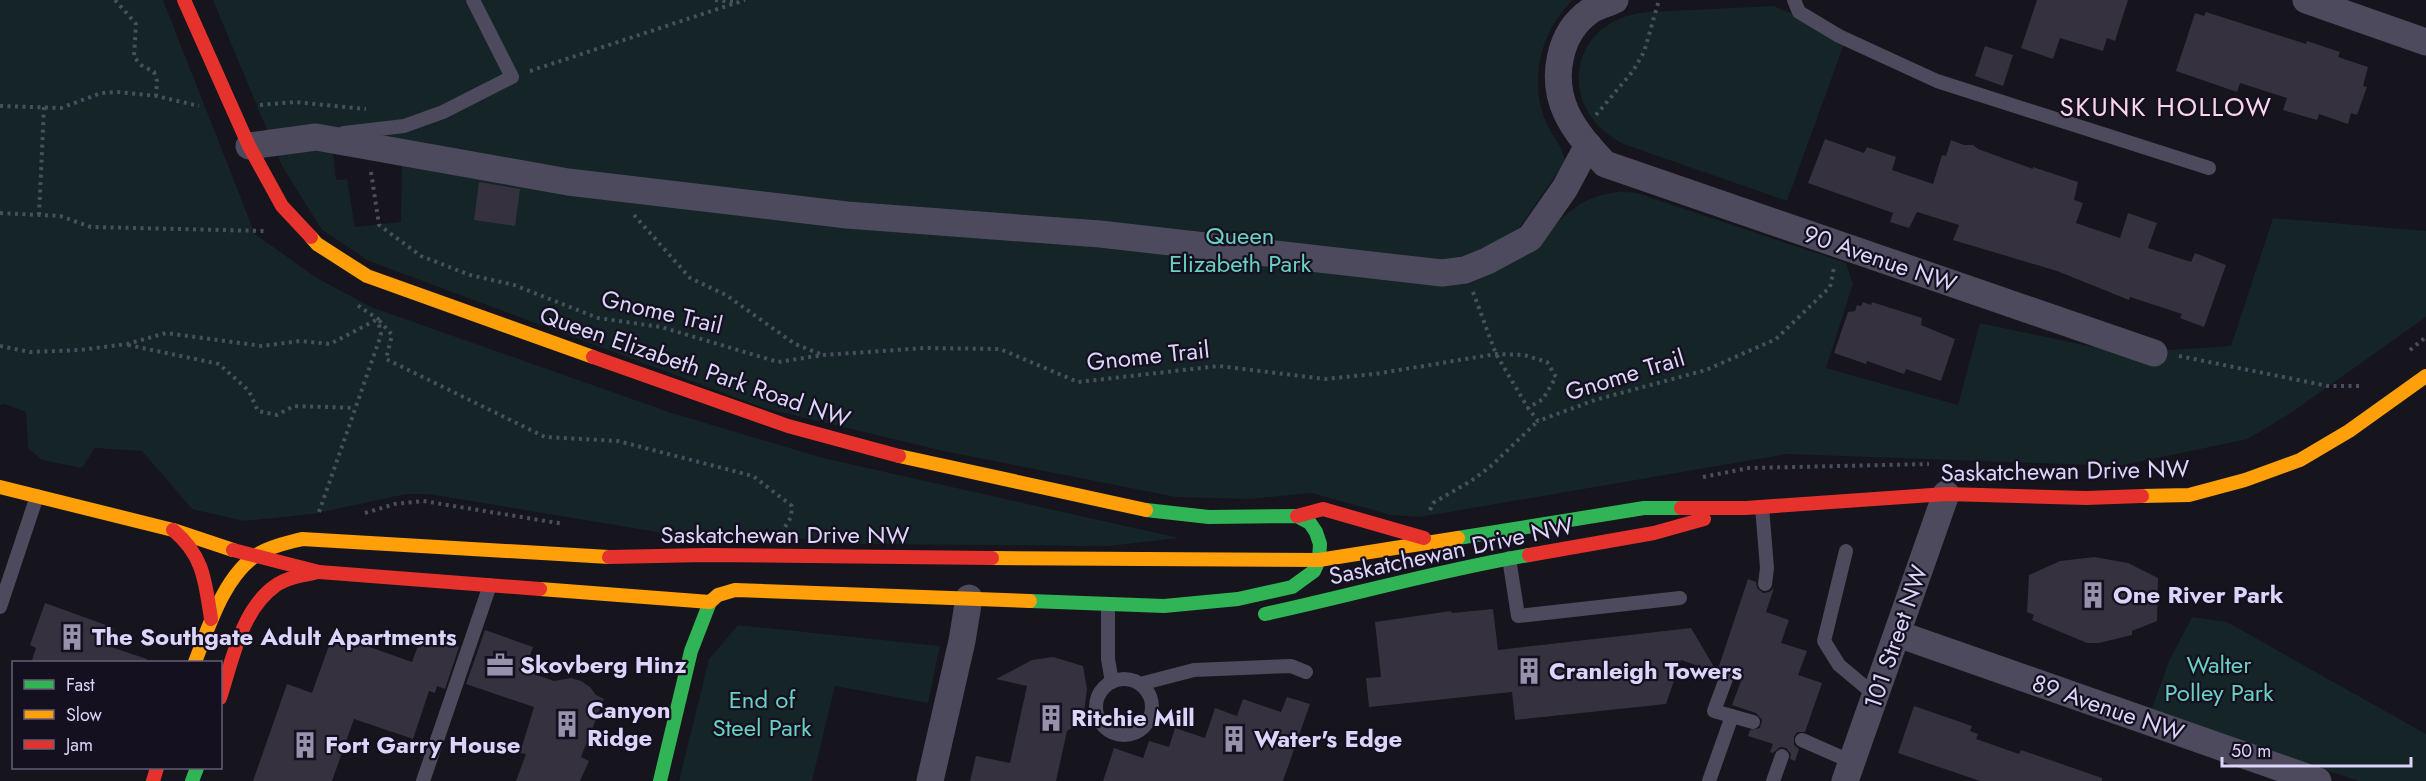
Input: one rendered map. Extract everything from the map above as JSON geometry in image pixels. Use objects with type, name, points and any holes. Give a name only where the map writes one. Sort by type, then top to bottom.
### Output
[{"type":"main road","name":"Queen Elizabeth Park Road NW","points":[[184,0],[249,146],[282,206],[317,244],[368,276],[788,426],[865,448],[1162,513],[1209,517],[1297,516],[1323,509],[1416,537],[1444,540]]},
{"type":"main road","name":"Saskatchewan Drive NW","points":[[254,557],[274,546],[302,539],[587,558],[706,555],[783,558],[1319,560],[1644,508],[1746,508],[1946,494],[2086,498],[2189,495],[2245,480],[2300,460],[2349,431],[2425,380]]},
{"type":"main road","name":"Saskatchewan Drive NW","points":[[0,487],[173,530],[254,557],[319,572],[710,602],[718,595],[735,590],[1164,606],[1238,599],[1292,587],[1314,571],[1319,560]]},
{"type":"main road","name":"Saskatchewan Drive NW","points":[[1256,615],[1509,558],[1654,533],[1746,508]]},
{"type":"main road","points":[[1297,516],[1310,523],[1316,531],[1320,544],[1319,560]]},
{"type":"main road","points":[[173,530],[192,548],[199,564],[205,581],[211,619]]},
{"type":"main road","points":[[196,661],[211,619],[238,574],[254,557]]},
{"type":"main road","points":[[587,558],[642,572]]},
{"type":"main road","points":[[222,693],[250,617],[261,600],[274,587],[298,576],[319,572]]},
{"type":"main road","points":[[660,781],[691,651],[710,602],[676,585]]},
{"type":"main road","name":"Saskatchewan Drive NW","points":[[1164,606],[1214,615]]},
{"type":"street","points":[[249,146],[315,137],[608,187],[847,215],[1100,234],[1442,273],[1465,270],[1530,238],[1591,147],[1567,114],[1560,97],[1560,57],[1566,38],[1578,22],[1590,11],[1615,0]]},
{"type":"street","points":[[2306,0],[2426,42]]},
{"type":"street","name":"90 Avenue NW","points":[[1591,147],[1840,245],[2154,352]]},
{"type":"street","name":"101 Street NW","points":[[1849,771],[1946,494]]},
{"type":"street","points":[[930,781],[969,598]]},
{"type":"street","name":"89 Avenue NW","points":[[1898,634],[2318,781]]},
{"type":"lane","points":[[315,137],[404,126],[443,112],[512,77],[473,0]]},
{"type":"lane","points":[[1794,0],[1799,12],[1839,36],[1937,81],[2209,168]]},
{"type":"lane","points":[[0,607],[37,496]]},
{"type":"lane","points":[[1762,507],[1767,568],[1765,584]]},
{"type":"lane","points":[[1846,551],[1824,641],[1839,665],[1876,696]]},
{"type":"lane","points":[[1509,558],[1518,616],[1680,598]]},
{"type":"lane","points":[[423,781],[489,585]]},
{"type":"lane","points":[[1108,604],[1108,659],[1112,682]]},
{"type":"lane","points":[[1140,684],[1194,670],[1291,666],[1306,672]]},
{"type":"lane","points":[[1727,676],[1714,711],[1753,722]]},
{"type":"lane","points":[[1131,680],[1140,684],[1151,698],[1151,716],[1140,730],[1124,735],[1107,729],[1097,714],[1096,705],[1099,695],[1104,687],[1112,682],[1131,680]]},
{"type":"lane","points":[[1709,781],[1732,716]]},
{"type":"lane","points":[[1802,740],[1849,771]]},
{"type":"lane","points":[[1773,781],[1782,756]]},
{"type":"path","points":[[115,0],[136,24],[134,57],[141,65],[154,72],[156,96]]},
{"type":"path","points":[[715,0],[738,2]]},
{"type":"path","points":[[512,77],[746,0]]},
{"type":"path","points":[[1591,147],[1621,88],[1644,52],[1659,0]]},
{"type":"path","points":[[0,106],[70,106],[109,92],[156,96],[205,107]]},
{"type":"path","points":[[252,106],[296,102],[325,103],[374,110]]},
{"type":"path","points":[[39,215],[44,107]]},
{"type":"path","name":"Gnome Trail","points":[[368,145],[379,225],[421,256],[470,275],[514,285],[598,318],[661,327],[778,362],[925,348],[1000,349],[1078,382],[1220,366],[1325,379],[1375,374],[1496,354],[1524,355],[1547,362],[1556,377],[1543,399],[1528,408],[1538,421],[1594,400],[1706,370],[1776,339],[1830,287],[1840,245]]},
{"type":"path","points":[[608,187],[690,278],[726,295],[795,344],[823,356]]},
{"type":"path","points":[[0,213],[60,216],[97,227],[269,231]]},
{"type":"path","points":[[1465,270],[1496,354],[1528,408]]},
{"type":"path","points":[[0,346],[30,352],[80,350],[127,344],[166,333],[262,346],[300,341],[330,344],[378,319],[392,335],[386,359],[544,437],[618,441],[753,477],[792,506],[791,517],[780,533]]},
{"type":"path","points":[[318,519],[381,335]]},
{"type":"path","points":[[2403,355],[2426,337]]},
{"type":"path","points":[[127,344],[219,364],[249,391],[258,411],[277,415],[294,405],[355,408]]},
{"type":"path","points":[[2191,357],[2328,386],[2363,386],[2354,393]]},
{"type":"path","points":[[1432,503],[1471,481],[1491,466],[1538,421]]},
{"type":"path","points":[[1703,477],[1749,468],[1939,465]]},
{"type":"green space","points":[[0,0],[163,0],[255,234],[317,278],[371,307],[672,413],[823,458],[1179,538],[1110,546],[858,544],[736,533],[675,535],[428,494],[407,494],[313,514],[243,521],[192,509],[142,451],[95,448],[82,468],[42,460],[28,448],[26,412],[4,404],[0,405]]},
{"type":"green space","name":"Queen Elizabeth Park","points":[[213,0],[1573,0],[1552,27],[1545,42],[1538,75],[1541,108],[1565,162],[1515,234],[1523,257],[1573,209],[1601,195],[1618,192],[1637,193],[1846,263],[1853,284],[1826,368],[1958,405],[1980,323],[2122,353],[2231,346],[2273,218],[2426,231],[2426,317],[2291,413],[2248,439],[2119,466],[1787,454],[1420,517],[1391,515],[1311,493],[1250,499],[1176,497],[943,451],[764,408],[369,261],[322,230],[282,166]],"holes":[[[332,139],[402,151],[401,222],[355,227],[347,179],[336,180]]]},
{"type":"green space","points":[[1774,6],[1847,36],[1787,201],[1623,144],[1601,128],[1586,109],[1579,88],[1580,67],[1587,47],[1600,31],[1621,18],[1647,12]]},
{"type":"green space","name":"Walter Polley Park","points":[[2192,617],[2227,622],[2426,734],[2426,781],[2359,781],[2151,711],[2169,661]]},
{"type":"green space","name":"End of Steel Park","points":[[738,625],[940,646],[928,703],[835,686],[812,781],[679,781],[709,659]]},
{"type":"building","points":[[2037,0],[2128,0],[2115,41],[2107,38],[2103,51],[2060,38],[2053,59],[2021,48]]},
{"type":"building","points":[[2206,12],[2306,44],[2307,41],[2340,52],[2338,57],[2368,67],[2363,86],[2367,87],[2357,115],[2351,113],[2348,124],[2319,114],[2317,120],[2283,110],[2287,98],[2240,83],[2237,92],[2176,71],[2195,13],[2204,16]]},
{"type":"building","points":[[1985,46],[2013,55],[2003,86],[1975,76]]},
{"type":"building","points":[[1825,139],[1864,153],[1867,147],[1896,157],[1892,170],[1933,184],[1942,155],[1946,156],[1951,140],[1964,145],[1973,145],[1978,149],[2033,169],[2033,167],[2078,182],[2074,200],[2083,203],[2076,223],[2120,238],[2128,213],[2157,223],[2148,248],[2191,262],[2195,253],[2226,265],[2204,327],[2180,318],[2182,314],[2130,297],[2129,300],[2057,271],[1953,240],[1959,225],[1917,212],[1909,228],[1890,222],[1893,213],[1808,183]]},
{"type":"building","points":[[479,182],[520,189],[515,226],[474,220]]},
{"type":"building","points":[[1863,302],[1871,305],[1872,302],[1922,318],[1921,325],[1955,339],[1941,381],[1906,369],[1904,374],[1867,361],[1866,364],[1834,353],[1848,312],[1855,311],[1857,305],[1861,306]]},
{"type":"building","name":"One River Park","points":[[2094,557],[2128,563],[2158,578],[2157,621],[2132,631],[2132,635],[2099,643],[2087,643],[2032,620],[2034,615],[2027,612],[2029,575],[2060,561]]},
{"type":"building","name":"Cranleigh Towers","points":[[1748,579],[1756,582],[1757,588],[1763,593],[1774,588],[1766,612],[1789,620],[1781,643],[1807,651],[1798,675],[1822,683],[1805,732],[1797,732],[1794,737],[1794,745],[1799,749],[1795,761],[1790,759],[1791,754],[1786,748],[1780,747],[1773,753],[1770,752],[1773,744],[1748,736],[1750,730],[1760,728],[1762,720],[1756,713],[1732,705],[1741,681],[1735,679],[1734,670],[1725,667],[1718,673],[1681,660],[1666,704],[1515,720],[1512,692],[1369,707],[1366,678],[1381,677],[1375,622],[1451,611],[1452,613],[1493,609],[1498,650],[1691,628],[1717,672]]},
{"type":"building","name":"The Southgate Adult Apartments","points":[[45,603],[114,628],[108,646],[147,659],[147,661],[32,661],[36,648],[30,645]]},
{"type":"building","points":[[485,630],[533,647],[525,671],[554,681],[571,678],[581,681],[604,699],[581,757],[589,761],[580,781],[516,781],[526,754],[520,753],[534,707],[466,684]]},
{"type":"building","points":[[333,634],[412,662],[420,640],[424,641],[426,634],[459,647],[445,689],[437,686],[435,693],[429,691],[413,739],[354,719],[332,781],[253,781],[287,684],[312,693]]},
{"type":"building","name":"Ritchie Mill","points":[[1053,657],[1083,666],[1087,689],[1080,723],[1067,731],[1056,781],[970,781],[976,756],[1010,763],[1027,686],[996,679],[1032,660]]},
{"type":"building","name":"Water's Edge","points":[[1287,697],[1310,704],[1283,781],[1103,781],[1114,748],[1143,758],[1149,741],[1169,747],[1175,728],[1205,738],[1215,708],[1237,716],[1243,699],[1281,712]]},
{"type":"building","points":[[1914,706],[1972,726],[1970,731],[1978,734],[1976,739],[2019,754],[2021,750],[2102,778],[2102,781],[1980,781],[1898,753]]},
{"type":"traffic: fast","points":[[1458,538],[1644,508],[1681,508]]},
{"type":"traffic: fast","points":[[1030,601],[1164,606],[1238,599],[1292,587],[1314,571],[1319,560],[1320,544],[1316,532],[1310,523],[1297,516],[1209,517],[1146,510]]},
{"type":"traffic: fast","points":[[1265,614],[1430,575],[1529,555]]},
{"type":"traffic: fast","points":[[660,781],[691,651],[710,602]]},
{"type":"traffic: fast","points":[[192,781],[197,769]]},
{"type":"traffic: slow","points":[[311,237],[317,244],[367,276],[593,357]]},
{"type":"traffic: slow","points":[[2142,496],[2189,495],[2245,480],[2300,460],[2349,431],[2426,376]]},
{"type":"traffic: slow","points":[[899,456],[1146,510]]},
{"type":"traffic: slow","points":[[0,487],[173,530],[233,550]]},
{"type":"traffic: slow","points":[[992,558],[1319,560],[1458,538]]},
{"type":"traffic: slow","points":[[195,661],[219,603],[246,563],[263,551],[302,539],[609,557]]},
{"type":"traffic: slow","points":[[540,589],[710,602],[718,595],[735,590],[1030,601]]},
{"type":"traffic: jam","points":[[184,0],[249,146],[282,206],[311,237]]},
{"type":"traffic: jam","points":[[593,357],[788,426],[899,456]]},
{"type":"traffic: jam","points":[[1681,508],[1746,508],[1946,494],[2086,498],[2142,496]]},
{"type":"traffic: jam","points":[[1297,516],[1323,509],[1424,538]]},
{"type":"traffic: jam","points":[[1529,555],[1654,533],[1704,519]]},
{"type":"traffic: jam","points":[[173,530],[197,560],[205,581],[211,619]]},
{"type":"traffic: jam","points":[[233,550],[319,572],[540,589]]},
{"type":"traffic: jam","points":[[609,557],[706,555],[992,558]]},
{"type":"traffic: jam","points":[[222,692],[239,637],[263,596],[285,580],[319,572]]},
{"type":"traffic: jam","points":[[153,781],[157,769]]},
{"type":"place","name":"One River Park","points":[[2093,595]]},
{"type":"place","name":"The Southgate Adult Apartments","points":[[72,637]]},
{"type":"place","name":"Skovberg Hinz","points":[[500,665]]},
{"type":"place","name":"Cranleigh Towers","points":[[1529,671]]},
{"type":"place","name":"Ritchie Mill","points":[[1051,718]]},
{"type":"place","name":"Canyon Ridge","points":[[567,724]]},
{"type":"place","name":"Water's Edge","points":[[1234,739]]},
{"type":"place","name":"Fort Garry House","points":[[305,745]]},
{"type":"district","name":"SKUNK HOLLOW","points":[[2166,107]]}]
